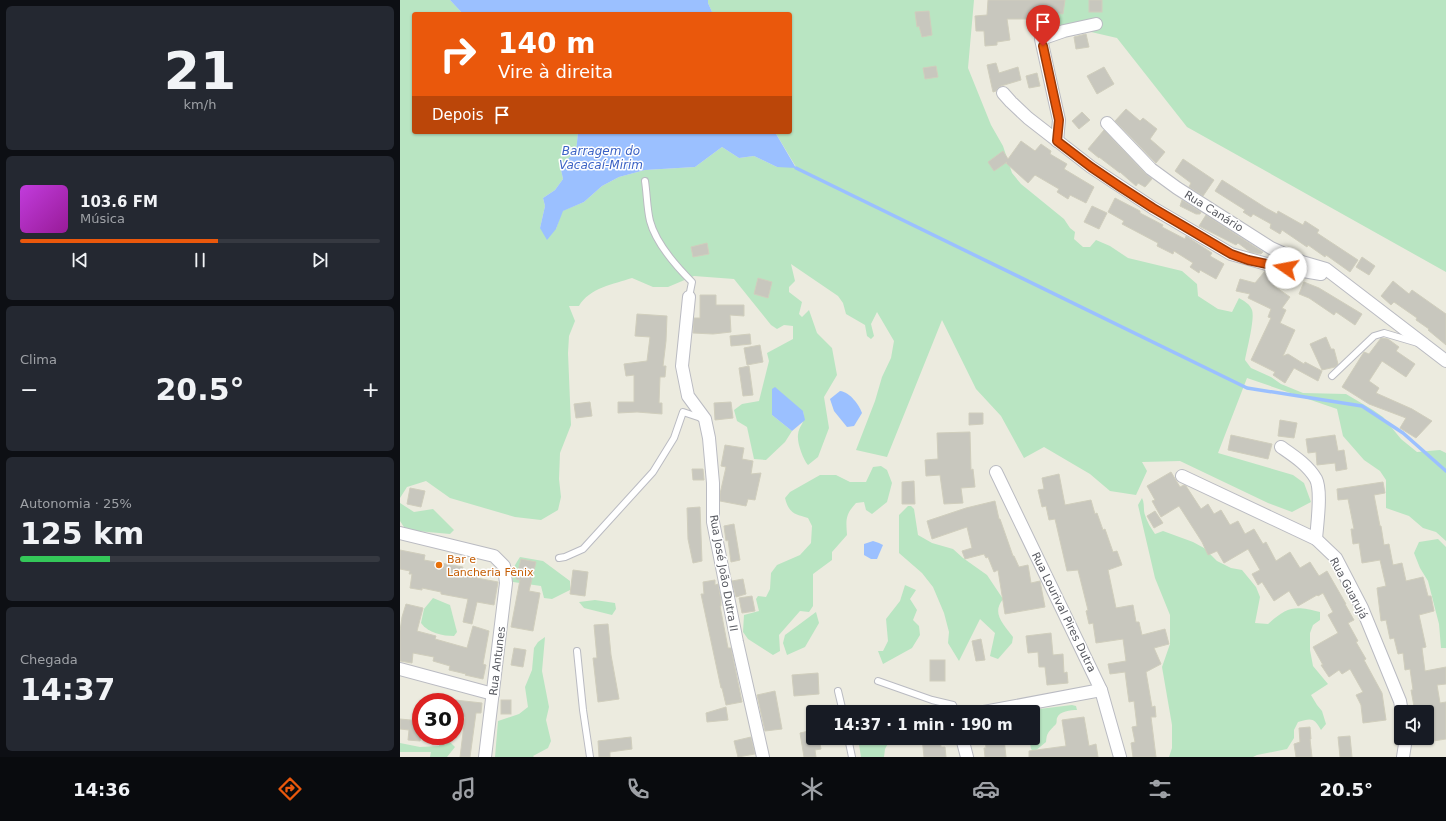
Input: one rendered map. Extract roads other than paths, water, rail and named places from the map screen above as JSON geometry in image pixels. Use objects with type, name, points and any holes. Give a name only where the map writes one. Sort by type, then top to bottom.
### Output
[{"type":"street","points":[[1057,141],[1059,120],[1041,39],[1064,31],[1096,24]]},
{"type":"street","name":"Rua Canário","points":[[1003,92],[1028,118],[1091,167],[1153,208],[1231,254],[1248,260],[1274,266],[1336,276]]},
{"type":"street","name":"Rua Canário","points":[[1107,123],[1151,169],[1177,188],[1271,248],[1302,262],[1326,269],[1446,361]]},
{"type":"street","name":"Rua José João Dutra II","points":[[689,297],[682,366],[688,396],[705,419],[709,438],[713,484],[713,522],[737,642],[763,757]]},
{"type":"street","points":[[1282,447],[1306,466],[1316,480],[1319,496],[1316,539]]},
{"type":"street","name":"Rua Lourival Pires Dutra","points":[[996,472],[1101,690],[1120,757]]},
{"type":"street","name":"Rua Guarujá","points":[[1182,476],[1316,539],[1336,558],[1362,608],[1401,705]]},
{"type":"street","name":"Rua Antunes","points":[[400,533],[494,556],[504,566],[506,583],[485,757]]},
{"type":"street","points":[[400,670],[493,694]]},
{"type":"street","points":[[1021,705],[1101,690]]},
{"type":"street","points":[[964,745],[967,757]]},
{"type":"street","points":[[1403,757],[1405,745]]},
{"type":"lane","points":[[645,181],[650,221],[658,239],[669,256],[692,282],[689,297]]},
{"type":"lane","points":[[1332,376],[1374,336],[1384,333],[1429,347]]},
{"type":"lane","points":[[559,558],[583,549],[653,472],[674,438],[683,412],[705,419]]},
{"type":"lane","points":[[577,651],[583,710],[590,757]]},
{"type":"lane","points":[[878,681],[932,700],[953,705]]},
{"type":"lane","points":[[838,691],[841,705]]},
{"type":"lane","points":[[849,745],[852,757]]},
{"type":"water","points":[[450,0],[708,0],[712,12],[461,12]]},
{"type":"water","name":"Barragem do Vacacaí-Mirim","points":[[578,134],[776,134],[796,168],[777,167],[754,156],[739,158],[722,147],[695,167],[645,170],[619,177],[602,186],[584,202],[563,211],[556,229],[547,240],[540,228],[545,206],[543,198],[555,190],[563,179],[560,165],[576,152]]},
{"type":"water","points":[[775,387],[803,411],[805,420],[792,431],[772,415],[772,389]]},
{"type":"water","points":[[840,391],[851,396],[859,406],[862,413],[854,426],[847,427],[834,411],[830,399]]},
{"type":"water","points":[[873,541],[883,545],[877,559],[871,559],[864,555],[864,544]]},
{"type":"waterway","points":[[796,168],[1247,388],[1362,406],[1403,433],[1446,471]]},
{"type":"place","name":"Bar e Lancheria Fênix","points":[[439,565]]}]
